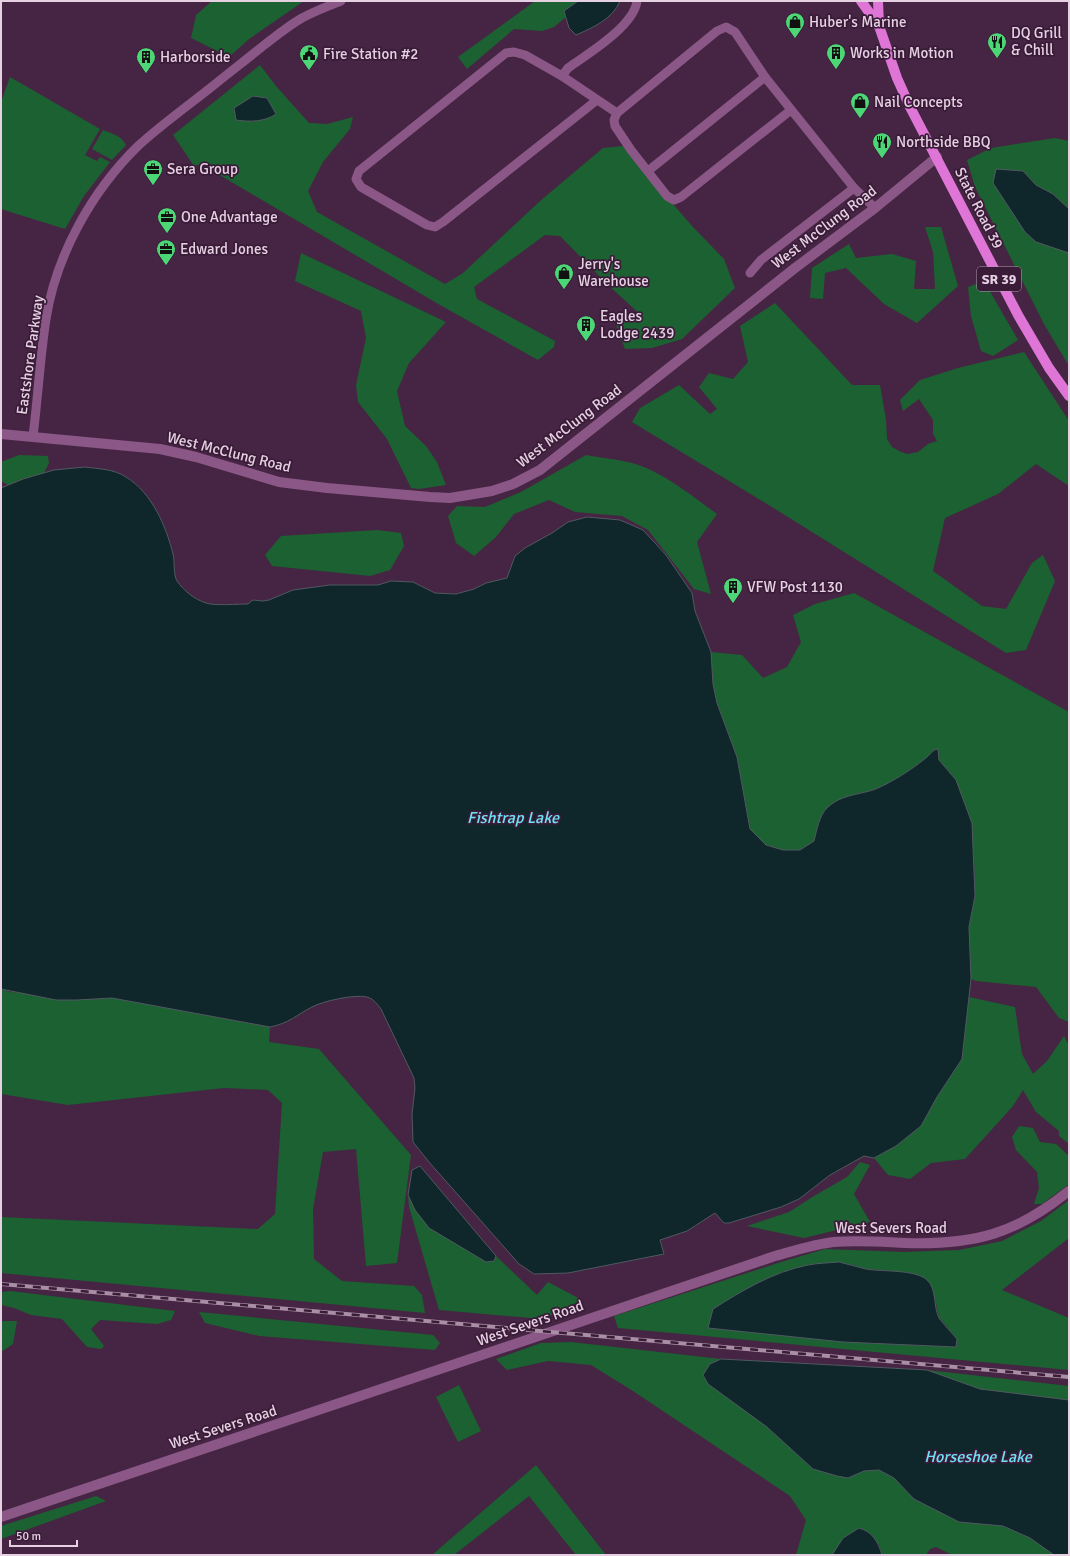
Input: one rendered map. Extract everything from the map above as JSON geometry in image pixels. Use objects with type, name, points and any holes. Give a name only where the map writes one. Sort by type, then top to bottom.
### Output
[{"type":"main road","points":[[860,1],[880,26]]},
{"type":"main road","name":"State Road 39","points":[[878,1],[880,26],[897,78],[910,107],[1018,316],[1049,368],[1069,396]]},
{"type":"street","name":"Eastshore Parkway","points":[[33,436],[46,318],[50,298],[63,259],[87,210],[113,175],[137,148],[168,122],[288,27],[309,15],[341,1]]},
{"type":"street","points":[[562,76],[568,68],[621,29],[630,19],[637,1]]},
{"type":"street","points":[[791,110],[681,197],[674,200],[667,196],[631,150],[615,126],[614,120],[617,113],[717,31],[726,27],[734,32],[765,77],[854,188],[875,208]]},
{"type":"street","points":[[597,100],[434,227],[427,226],[358,183],[356,179],[358,171],[506,53],[514,52],[525,55],[562,76],[617,113]]},
{"type":"street","points":[[648,171],[765,77]]},
{"type":"street","name":"West McClung Road","points":[[1,434],[160,449],[196,457],[265,478],[301,485],[400,495],[450,498],[492,491],[513,484],[540,470],[795,268],[875,208],[937,157]]},
{"type":"street","points":[[750,273],[761,260],[854,188]]},
{"type":"street","name":"West Severs Road","points":[[1,1517],[260,1431],[549,1331],[775,1256],[798,1249],[833,1242],[860,1241],[940,1243],[971,1240],[998,1233],[1017,1225],[1033,1216],[1069,1191]]},
{"type":"green space","points":[[212,1],[304,1],[249,39],[229,57],[191,38],[196,15]]},
{"type":"green space","points":[[535,1],[578,1],[564,11],[566,17],[554,27],[542,31],[514,29],[467,69],[458,57]]},
{"type":"green space","points":[[260,65],[276,86],[309,123],[327,124],[353,117],[350,129],[323,162],[308,191],[317,212],[445,284],[463,273],[540,201],[603,148],[623,146],[692,226],[724,259],[735,288],[682,339],[652,348],[625,349],[615,322],[642,316],[607,284],[560,236],[545,235],[474,287],[477,299],[555,341],[554,347],[538,360],[440,305],[201,164],[194,166],[173,135]],"holes":[[[267,98],[276,114],[273,116],[252,122]]]},
{"type":"green space","points":[[10,77],[100,129],[85,155],[97,161],[100,157],[110,162],[84,196],[65,229],[1,209],[1,102]]},
{"type":"green space","points":[[103,130],[119,137],[126,145],[112,160],[92,149]]},
{"type":"green space","points":[[1055,138],[1069,141],[1069,209],[1053,194],[1036,185],[1022,171],[993,183],[1025,232],[1036,242],[1069,253],[1069,366],[1044,324],[975,187],[967,160],[991,148]]},
{"type":"green space","points":[[925,227],[941,227],[958,286],[917,323],[884,304],[846,268],[825,273],[823,299],[810,298],[812,268],[849,244],[856,258],[892,254],[916,261],[914,289],[935,289],[933,252]]},
{"type":"green space","points":[[301,253],[446,322],[409,363],[397,391],[405,426],[426,446],[437,462],[446,485],[419,489],[411,488],[387,439],[358,402],[356,385],[366,338],[361,311],[295,281]]},
{"type":"green space","points":[[984,281],[1018,340],[993,356],[981,351],[971,316],[968,287]]},
{"type":"green space","points":[[775,303],[852,385],[880,385],[886,420],[887,439],[892,447],[908,454],[918,452],[928,444],[937,441],[933,434],[933,420],[919,399],[903,411],[900,400],[920,380],[958,368],[1024,352],[1069,421],[1069,486],[1036,464],[998,494],[945,518],[933,571],[982,606],[1006,609],[1032,563],[1043,555],[1055,581],[1026,650],[1006,653],[772,507],[632,422],[640,408],[679,385],[710,414],[717,409],[699,387],[709,373],[733,379],[748,362],[740,326]]},
{"type":"green space","points":[[19,455],[48,456],[49,463],[44,473],[8,485],[1,481],[1,462]]},
{"type":"green space","points":[[586,455],[632,463],[643,467],[665,478],[717,514],[697,542],[711,594],[694,589],[648,530],[622,516],[575,512],[549,500],[514,514],[496,537],[474,556],[456,543],[448,516],[457,506],[485,507],[521,492]]},
{"type":"green space","points":[[377,530],[401,533],[404,546],[390,570],[370,576],[272,566],[265,555],[281,536]]},
{"type":"green space","points":[[854,593],[1069,712],[1069,1022],[1059,1018],[1036,987],[976,981],[971,979],[969,927],[975,896],[974,856],[962,800],[956,780],[939,760],[939,754],[934,750],[906,773],[888,783],[873,790],[849,796],[833,803],[822,814],[814,841],[800,850],[783,850],[766,845],[750,829],[737,757],[717,703],[713,684],[711,652],[742,655],[763,678],[787,667],[801,642],[793,615],[815,604]]},
{"type":"green space","points":[[1,989],[10,992],[112,998],[270,1027],[269,1042],[319,1049],[411,1155],[397,1263],[366,1266],[356,1149],[323,1152],[313,1209],[314,1259],[342,1281],[414,1286],[422,1295],[425,1313],[1,1273],[1,1217],[258,1229],[275,1214],[282,1103],[268,1090],[224,1088],[68,1105],[1,1094]]},
{"type":"green space","points":[[969,997],[1015,1007],[1022,1054],[1033,1074],[1047,1061],[1064,1036],[1069,1046],[1069,1144],[1059,1136],[1059,1131],[1036,1112],[1023,1090],[1013,1106],[965,1159],[931,1163],[910,1179],[888,1175],[874,1158],[896,1146],[921,1126],[937,1097],[962,1059]]},
{"type":"green space","points":[[1019,1126],[1033,1128],[1040,1142],[1056,1144],[1069,1156],[1069,1184],[1042,1204],[1034,1204],[1039,1188],[1037,1172],[1016,1150],[1012,1137]]},
{"type":"green space","points":[[860,1162],[870,1165],[854,1194],[870,1222],[804,1238],[747,1226],[789,1212],[847,1177]]},
{"type":"green space","points":[[408,1195],[415,1210],[468,1251],[486,1262],[494,1261],[496,1256],[537,1295],[548,1282],[582,1300],[543,1319],[439,1310],[409,1207]]},
{"type":"green space","points":[[1069,1200],[1069,1238],[1002,1290],[1069,1318],[1069,1370],[618,1328],[614,1316],[825,1249],[904,1252],[959,1250],[1002,1241],[1041,1221]],"holes":[[[839,1262],[868,1269],[892,1271],[933,1290],[939,1317],[957,1339],[956,1347],[843,1342],[708,1328]]]},
{"type":"green space","points":[[10,1291],[175,1311],[171,1320],[157,1324],[100,1320],[91,1329],[104,1346],[101,1349],[87,1347],[62,1319],[31,1315],[14,1308],[1,1305],[1,1292]]},
{"type":"green space","points":[[199,1312],[433,1335],[440,1343],[435,1350],[259,1336],[205,1323]]},
{"type":"green space","points":[[17,1321],[13,1344],[1,1352],[1,1322]]},
{"type":"green space","points":[[571,1342],[721,1359],[710,1364],[767,1427],[813,1469],[848,1478],[864,1471],[879,1470],[894,1478],[914,1499],[959,1522],[1002,1526],[1030,1538],[1054,1555],[952,1555],[936,1547],[930,1549],[926,1555],[882,1555],[879,1544],[834,1552],[832,1555],[796,1555],[806,1520],[790,1496],[633,1391],[591,1365],[548,1361],[507,1370],[496,1359],[541,1343]]},
{"type":"green space","points":[[927,1370],[1069,1386],[1069,1400],[980,1389]]},
{"type":"green space","points":[[459,1385],[481,1431],[458,1442],[436,1397]]},
{"type":"green space","points":[[536,1465],[606,1555],[576,1555],[529,1496],[454,1555],[432,1555]]},
{"type":"green space","points":[[96,1496],[106,1501],[1,1539],[1,1526]]},
{"type":"water","points":[[578,1],[620,1],[617,7],[607,18],[595,26],[576,35],[569,28],[564,11]]},
{"type":"water","points":[[253,96],[267,98],[276,114],[267,119],[257,121],[236,120],[234,108]]},
{"type":"water","points":[[996,169],[1023,171],[1036,185],[1053,194],[1069,209],[1069,253],[1036,242],[1025,232],[993,183]]},
{"type":"water","name":"Fishtrap Lake","points":[[85,467],[121,474],[143,492],[157,511],[166,532],[173,554],[177,581],[193,597],[210,604],[248,604],[253,600],[269,600],[293,590],[330,585],[378,585],[391,581],[413,582],[435,593],[456,594],[474,589],[486,583],[507,578],[515,556],[525,548],[568,522],[587,517],[620,520],[643,530],[666,555],[692,593],[695,611],[711,652],[713,684],[717,703],[737,757],[750,829],[766,845],[783,850],[800,850],[814,841],[822,814],[833,803],[849,796],[873,790],[888,783],[906,773],[934,750],[938,749],[939,760],[956,780],[972,823],[975,896],[969,927],[971,979],[962,1059],[937,1097],[921,1126],[896,1146],[874,1158],[864,1156],[830,1175],[799,1199],[781,1207],[729,1223],[724,1223],[715,1213],[687,1231],[660,1240],[664,1254],[568,1273],[534,1274],[519,1264],[413,1142],[412,1114],[415,1088],[414,1078],[381,1009],[372,999],[362,996],[355,996],[331,1000],[312,1007],[283,1023],[270,1027],[112,998],[56,1000],[1,989],[1,488],[23,479],[54,470]]},
{"type":"water","points":[[420,1166],[496,1256],[494,1261],[486,1262],[429,1228],[415,1210],[408,1195],[412,1170]]},
{"type":"water","points":[[839,1262],[866,1269],[907,1272],[922,1276],[927,1280],[932,1288],[939,1318],[957,1339],[956,1347],[843,1342],[708,1328],[713,1309],[759,1282],[795,1268],[812,1264]]},
{"type":"water","name":"Horseshoe Lake","points":[[721,1359],[927,1370],[980,1389],[1069,1400],[1069,1555],[1054,1555],[1030,1538],[1003,1526],[959,1522],[914,1499],[894,1478],[879,1470],[864,1471],[848,1478],[813,1469],[767,1427],[708,1384],[703,1375],[710,1364]]},
{"type":"water","points":[[859,1528],[868,1532],[874,1538],[882,1555],[832,1555],[843,1538]]},
{"type":"railway","points":[[1,1284],[1069,1377]]},
{"type":"place","name":"Huber's Marine","points":[[795,39]]},
{"type":"place","name":"DQ Grill & Chill","points":[[997,59]]},
{"type":"place","name":"Works in Motion","points":[[836,70]]},
{"type":"place","name":"Fire Station #2","points":[[309,71]]},
{"type":"place","name":"Harborside","points":[[146,74]]},
{"type":"place","name":"Nail Concepts","points":[[860,119]]},
{"type":"place","name":"Northside BBQ","points":[[882,159]]},
{"type":"place","name":"Sera Group","points":[[153,186]]},
{"type":"place","name":"One Advantage","points":[[167,234]]},
{"type":"place","name":"Edward Jones","points":[[166,266]]},
{"type":"place","name":"Jerry's Warehouse","points":[[564,290]]},
{"type":"place","name":"Eagles Lodge 2439","points":[[586,342]]},
{"type":"place","name":"VFW Post 1130","points":[[733,604]]}]
